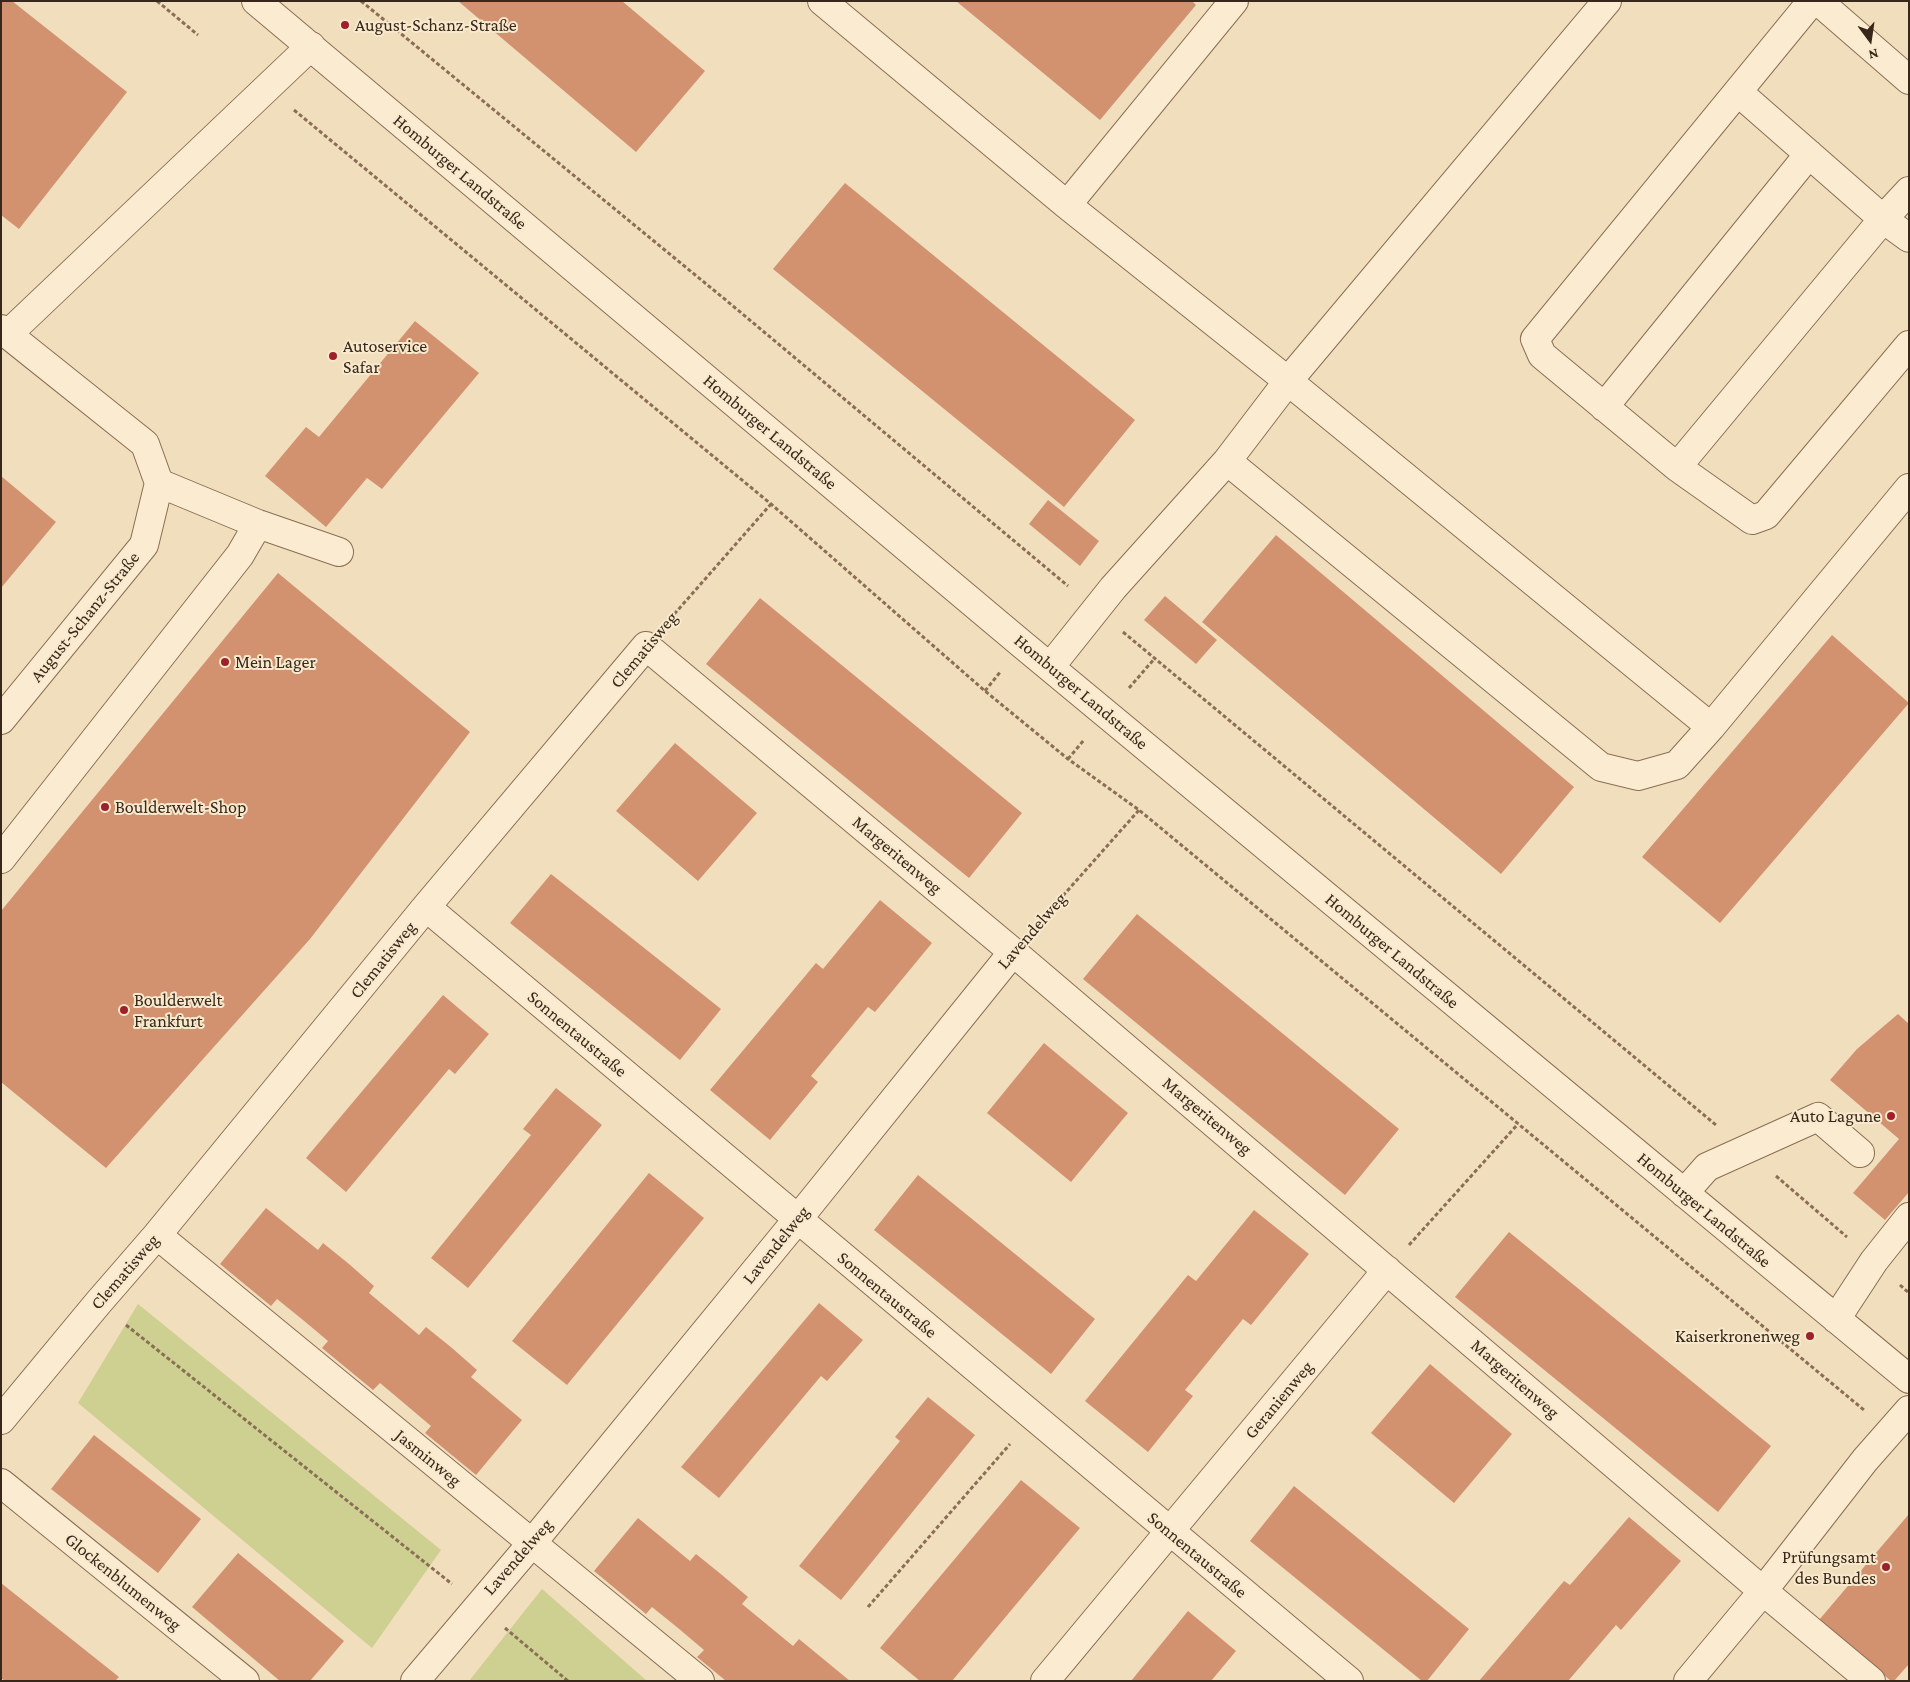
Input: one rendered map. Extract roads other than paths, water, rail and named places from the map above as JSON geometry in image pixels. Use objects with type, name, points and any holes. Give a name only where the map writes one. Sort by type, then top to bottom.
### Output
[{"type":"street","name":"Homburger Landstraße","points":[[256,1],[1050,667],[1909,1379]]},
{"type":"street","points":[[822,1],[1067,204],[1288,381],[1711,727]]},
{"type":"street","points":[[1067,204],[1234,1]]},
{"type":"street","points":[[1050,667],[1113,588],[1227,461],[1288,381],[1607,1]]},
{"type":"street","points":[[1812,1],[1535,339],[1542,355],[1604,407],[1678,467],[1752,520],[1766,515],[1909,345]]},
{"type":"street","points":[[1818,1],[1909,80]]},
{"type":"street","points":[[311,46],[5,332],[145,444],[159,483],[258,524],[339,552]]},
{"type":"street","points":[[1738,92],[1883,219],[1909,238]]},
{"type":"street","points":[[1604,407],[1809,154]]},
{"type":"street","points":[[1678,467],[1883,219],[1909,191]]},
{"type":"street","points":[[1227,461],[1601,767],[1638,776],[1677,765],[1711,727],[1909,488]]},
{"type":"street","name":"August-Schanz-Straße","points":[[1,720],[144,545],[159,483]]},
{"type":"street","points":[[1,859],[240,555],[258,524]]},
{"type":"street","name":"Clematisweg","points":[[1,1420],[646,646]]},
{"type":"street","name":"Margeritenweg","points":[[646,646],[1013,952],[1762,1591],[1871,1681]]},
{"type":"street","name":"Sonnentaustraße","points":[[426,908],[1349,1681]]},
{"type":"street","name":"Lavendelweg","points":[[415,1681],[532,1543],[797,1220],[1013,952]]},
{"type":"street","points":[[1684,1193],[1707,1167],[1818,1117],[1860,1153]]},
{"type":"street","points":[[1836,1319],[1874,1261],[1909,1217]]},
{"type":"street","name":"Jasminweg","points":[[157,1235],[700,1681]]},
{"type":"street","name":"Geranienweg","points":[[1046,1681],[1387,1270]]},
{"type":"street","points":[[1688,1681],[1865,1460],[1909,1410]]},
{"type":"street","name":"Glockenblumenweg","points":[[1,1483],[245,1681]]},
{"type":"place","name":"August-Schanz-Straße","points":[[345,25]]},
{"type":"place","name":"Autoservice Safar","points":[[333,356]]},
{"type":"place","name":"Mein Lager","points":[[225,662]]},
{"type":"place","name":"Boulderwelt-Shop","points":[[105,807]]},
{"type":"place","name":"Boulderwelt Frankfurt","points":[[124,1010]]},
{"type":"place","name":"Auto Lagune","points":[[1891,1116]]},
{"type":"place","name":"Kaiserkronenweg","points":[[1810,1336]]},
{"type":"place","name":"Prüfungsamt des Bundes","points":[[1886,1567]]}]
